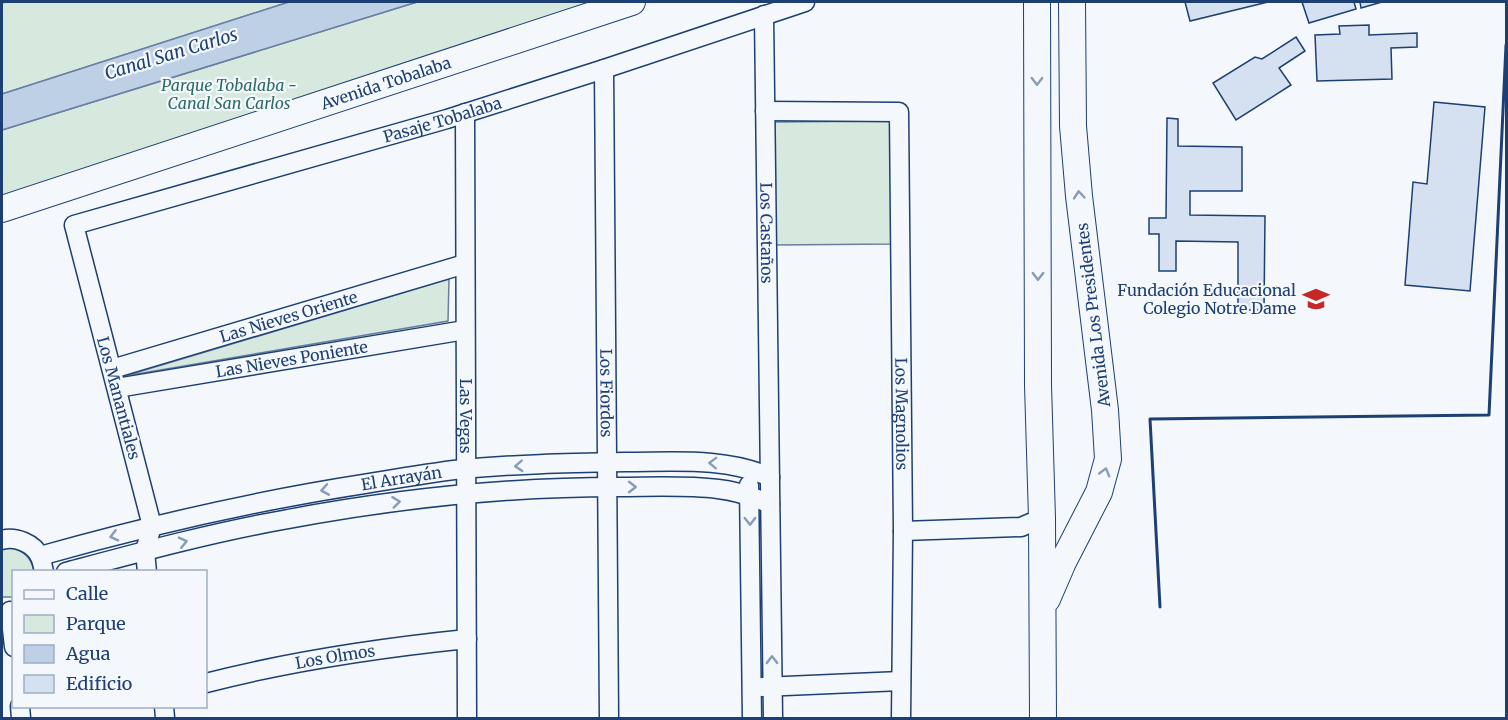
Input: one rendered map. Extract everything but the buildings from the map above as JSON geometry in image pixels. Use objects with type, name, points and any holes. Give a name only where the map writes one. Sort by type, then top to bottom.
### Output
[{"type":"street","name":"Avenida Tobalaba","points":[[2,209],[632,2]]},
{"type":"street","name":"Pasaje Tobalaba","points":[[74,225],[465,113],[805,2]]},
{"type":"street","name":"Avenida Los Presidentes","points":[[1037,2],[1038,385],[1042,518],[1043,718]]},
{"type":"street","name":"Avenida Los Presidentes","points":[[1042,614],[1056,575],[1099,492],[1108,459],[1105,410],[1079,196],[1073,126],[1072,2]]},
{"type":"street","name":"Los Castaños","points":[[764,15],[773,718]]},
{"type":"street","points":[[1037,47],[1046,40],[1054,38],[1064,40],[1072,46]]},
{"type":"street","name":"Los Fiordos","points":[[604,69],[609,718]]},
{"type":"street","name":"Los Magnolios","points":[[765,111],[899,112],[903,531],[901,718]]},
{"type":"street","name":"Las Vegas","points":[[465,113],[467,718]]},
{"type":"street","name":"Los Manantiales","points":[[74,225],[152,526],[145,551],[147,570]]},
{"type":"street","name":"Las Nieves Oriente","points":[[112,369],[465,264]]},
{"type":"street","name":"Las Nieves Poniente","points":[[117,388],[465,330]]},
{"type":"street","points":[[752,718],[749,468],[770,451]]},
{"type":"street","name":"El Arrayán","points":[[42,564],[152,526],[293,496],[466,469],[607,463],[708,463],[749,468],[770,477]]},
{"type":"street","name":"El Arrayán","points":[[74,570],[145,551],[293,518],[466,494],[607,487],[719,489],[770,504]]},
{"type":"street","points":[[903,531],[1022,527],[1042,518],[1059,529],[1071,530],[1082,526]]},
{"type":"street","points":[[3,534],[32,546],[42,564]]},
{"type":"street","points":[[8,611],[12,634]]},
{"type":"street","name":"Los Olmos","points":[[207,684],[335,656],[467,639]]},
{"type":"street","points":[[752,687],[901,681]]},
{"type":"green space","points":[[289,2],[2,94],[2,3]]},
{"type":"green space","name":"Parque Tobalaba - Canal San Carlos","points":[[417,2],[612,2],[2,198],[2,130]]},
{"type":"green space","points":[[893,121],[894,244],[774,245],[773,122]]},
{"type":"green space","points":[[449,279],[448,321],[125,376]]},
{"type":"green space","points":[[9,547],[26,555],[34,570],[12,570],[12,597],[2,597],[2,548]]},
{"type":"water","name":"Canal San Carlos","points":[[289,2],[417,2],[2,130],[2,94]]},
{"type":"wall","points":[[1160,607],[1150,419],[1489,415],[1506,45]]},
{"type":"place","name":"Fundación Educacional Colegio Notre Dame","points":[[1316,299]]}]
